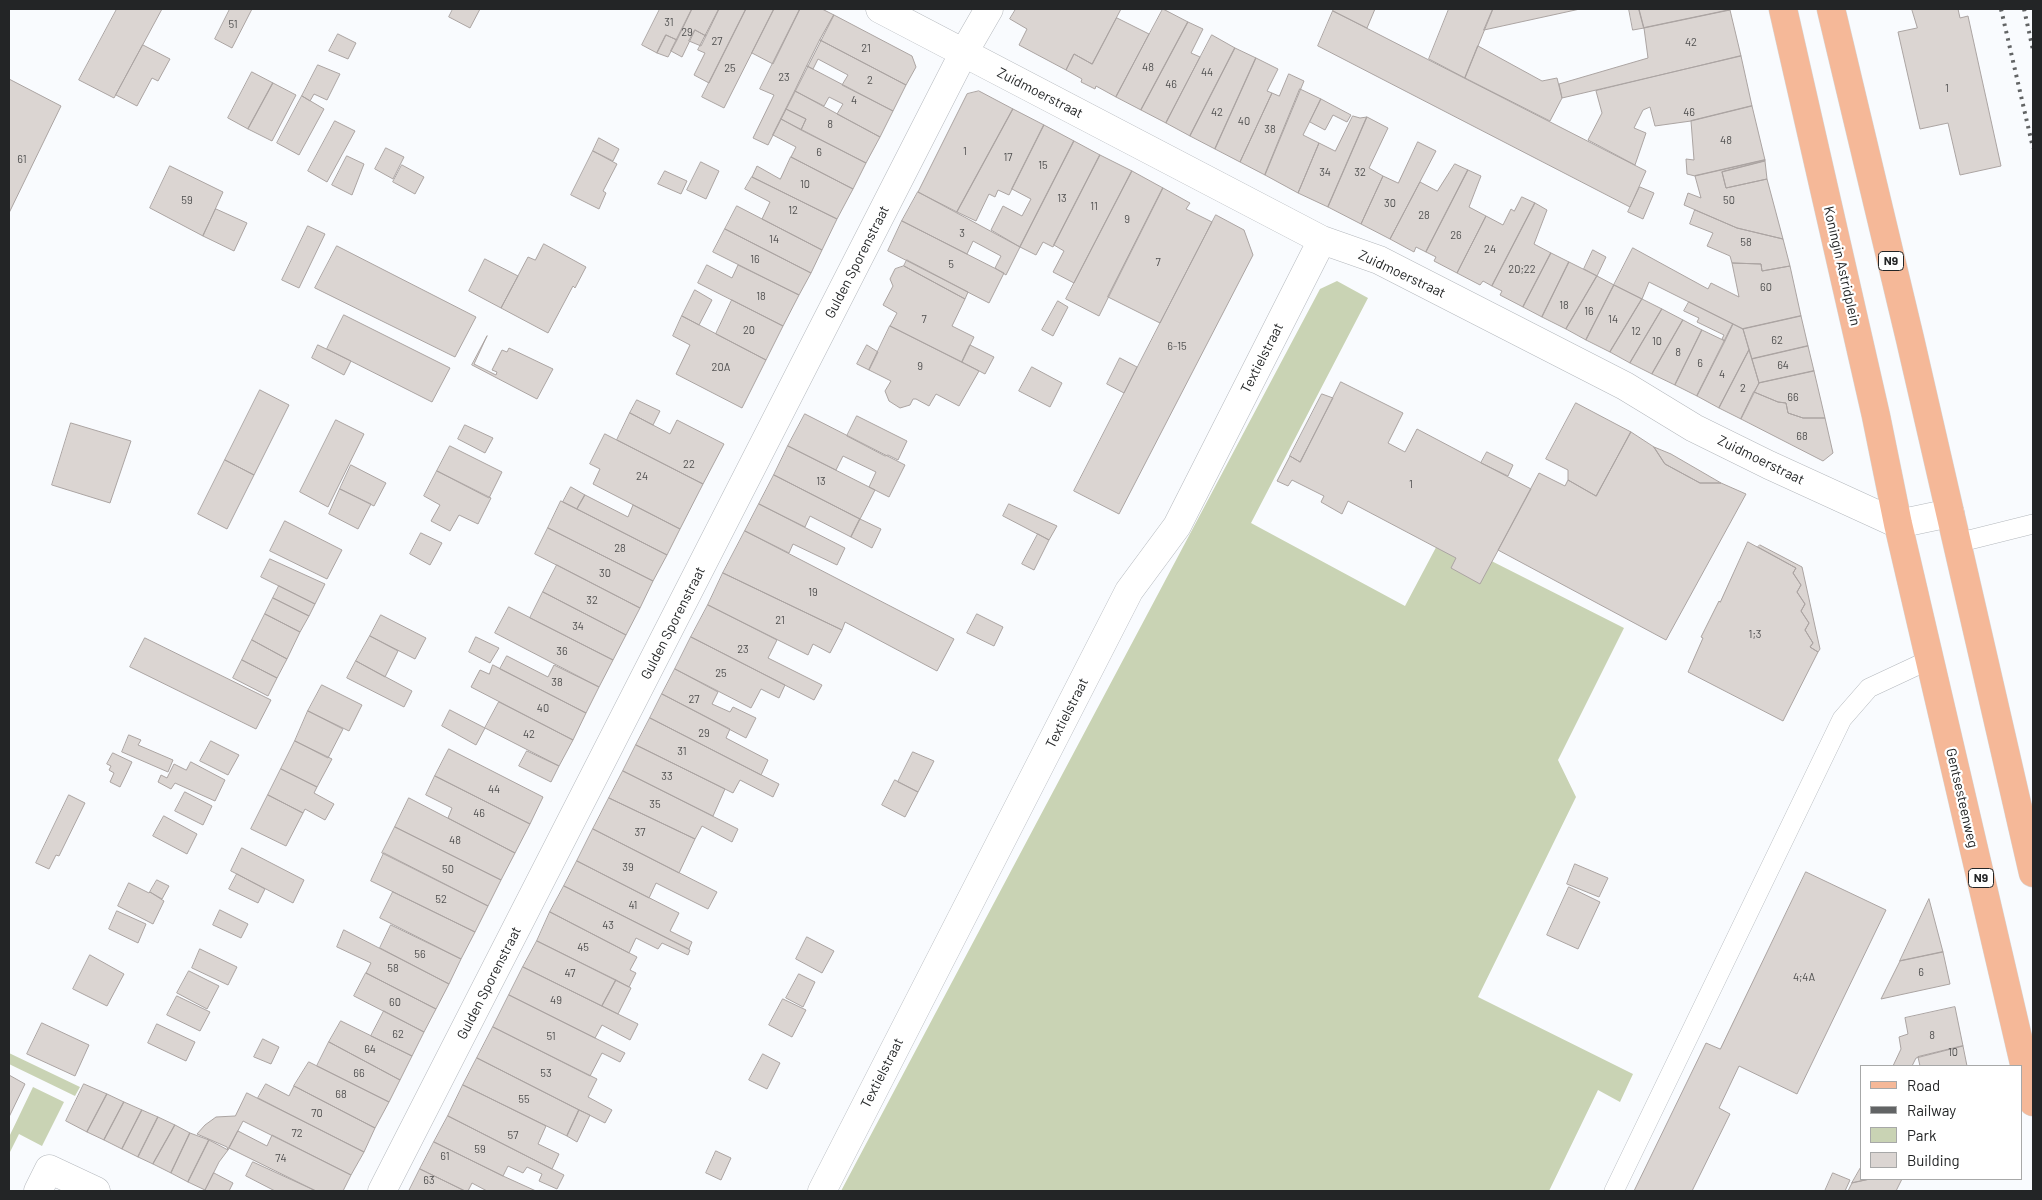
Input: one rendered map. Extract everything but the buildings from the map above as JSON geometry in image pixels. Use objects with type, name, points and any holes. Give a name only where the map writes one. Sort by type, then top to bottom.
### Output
[{"type":"main road","name":"Koningin Astridplein","points":[[1784,9],[1874,406],[1898,524]]},
{"type":"main road","name":"N9","points":[[1831,9],[2033,873]]},
{"type":"main road","name":"Gentsesteenweg","points":[[1898,524],[2033,1102]]},
{"type":"street","name":"Zuidmoerstraat","points":[[880,9],[1322,240],[1379,260],[1625,386],[1694,428],[1769,465],[1898,524]]},
{"type":"street","name":"Gulden Sporenstraat","points":[[382,1191],[963,54],[989,9]]},
{"type":"street","name":"Textielstraat","points":[[822,1191],[1130,592],[1177,526],[1322,240]]},
{"type":"street","points":[[1898,524],[1950,513]]},
{"type":"street","points":[[38,1191],[49,1169],[96,1191]]},
{"type":"lane","points":[[1956,543],[2033,524]]},
{"type":"lane","points":[[1614,1191],[1842,719],[1869,688],[1929,660]]},
{"type":"green space","points":[[1337,281],[1368,298],[1251,523],[1405,606],[1442,536],[1624,628],[1558,760],[1576,797],[1478,997],[1633,1074],[1620,1102],[1598,1090],[1549,1191],[841,1191],[1320,289]]},
{"type":"green space","points":[[9,1053],[80,1087],[75,1096],[9,1064]]},
{"type":"green space","points":[[33,1087],[64,1102],[42,1146],[19,1134],[9,1154],[9,1137]]},
{"type":"railway","points":[[2001,9],[2033,148]]},
{"type":"railway","points":[[2024,9],[2033,50]]}]
